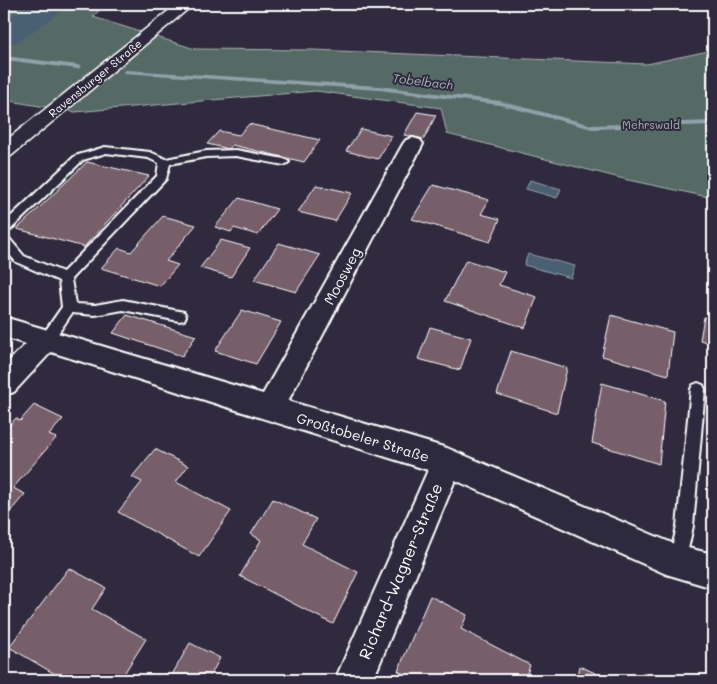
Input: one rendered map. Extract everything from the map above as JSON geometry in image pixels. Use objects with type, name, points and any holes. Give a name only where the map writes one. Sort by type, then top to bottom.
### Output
[{"type":"main road","name":"Ravensburger Straße","points":[[4,152],[186,4]]},
{"type":"street","name":"Moosweg","points":[[270,408],[413,144]]},
{"type":"street","name":"Großtobeler Straße","points":[[4,327],[447,462],[678,562],[713,571]]},
{"type":"street","points":[[4,384],[46,340]]},
{"type":"street","name":"Richard-Wagner-Straße","points":[[354,680],[447,462]]},
{"type":"lane","points":[[4,229],[79,158],[105,150],[150,154],[165,162],[206,154],[236,152],[284,162]]},
{"type":"lane","points":[[65,278],[162,178],[165,162]]},
{"type":"lane","points":[[4,240],[20,259],[65,278]]},
{"type":"lane","points":[[46,340],[69,308],[65,278]]},
{"type":"lane","points":[[69,308],[95,310],[123,305],[179,316]]},
{"type":"lane","points":[[678,562],[685,526],[698,389]]},
{"type":"green space","name":"Mehrswald","points":[[4,4],[105,4],[93,17],[195,49],[314,50],[647,64],[713,50],[713,198],[628,180],[447,134],[441,108],[316,91],[75,112],[4,100]]},
{"type":"water","points":[[530,180],[561,189],[557,198],[526,189]]},
{"type":"water","points":[[528,254],[575,266],[571,278],[524,265]]},
{"type":"building","points":[[417,112],[436,115],[424,139],[404,135]]},
{"type":"building","points":[[249,124],[320,140],[304,162],[232,145],[229,149],[207,144],[219,131],[239,135]]},
{"type":"building","points":[[361,129],[392,136],[378,159],[346,151]]},
{"type":"building","points":[[87,162],[149,176],[84,247],[17,229]]},
{"type":"building","points":[[316,185],[352,193],[335,221],[298,212]]},
{"type":"building","points":[[433,185],[489,200],[481,214],[500,219],[490,242],[412,219]]},
{"type":"building","points":[[239,198],[277,209],[258,235],[234,228],[231,232],[215,227]]},
{"type":"building","points":[[163,216],[196,225],[166,261],[178,265],[160,286],[101,268],[119,248],[131,252]]},
{"type":"building","points":[[221,240],[250,248],[231,277],[200,268]]},
{"type":"building","points":[[279,243],[320,255],[296,292],[254,280]]},
{"type":"building","points":[[466,260],[505,272],[499,285],[537,297],[525,328],[445,301]]},
{"type":"building","points":[[242,310],[281,322],[256,364],[215,351]]},
{"type":"building","points":[[127,315],[196,336],[182,356],[113,333]]},
{"type":"building","points":[[611,315],[673,332],[668,375],[602,356]]},
{"type":"building","points":[[704,317],[713,320],[713,344],[700,340]]},
{"type":"building","points":[[430,327],[471,338],[460,370],[418,359]]},
{"type":"building","points":[[511,351],[567,368],[557,413],[497,394]]},
{"type":"building","points":[[602,383],[665,401],[659,464],[592,443]]},
{"type":"building","points":[[34,405],[63,419],[49,435],[56,438],[13,488],[25,494],[4,519],[4,431],[16,418],[20,421]]},
{"type":"building","points":[[155,449],[188,466],[176,482],[231,511],[199,557],[118,512],[142,482],[132,477]]},
{"type":"building","points":[[273,499],[316,519],[302,544],[358,572],[333,624],[240,576],[261,540],[251,534]]},
{"type":"building","points":[[69,568],[106,588],[92,609],[146,639],[120,680],[65,680],[9,647]]},
{"type":"building","points":[[430,596],[467,615],[461,629],[530,665],[525,680],[415,680],[398,671]]},
{"type":"building","points":[[190,643],[220,658],[208,680],[169,680]]},
{"type":"building","points":[[580,666],[610,680],[577,680]]},
{"type":"waterway","points":[[4,36],[51,4]]},
{"type":"waterway","name":"Tobelbach","points":[[4,58],[78,67]]},
{"type":"waterway","name":"Tobelbach","points":[[126,72],[379,88],[500,103],[592,127],[713,123]]}]
